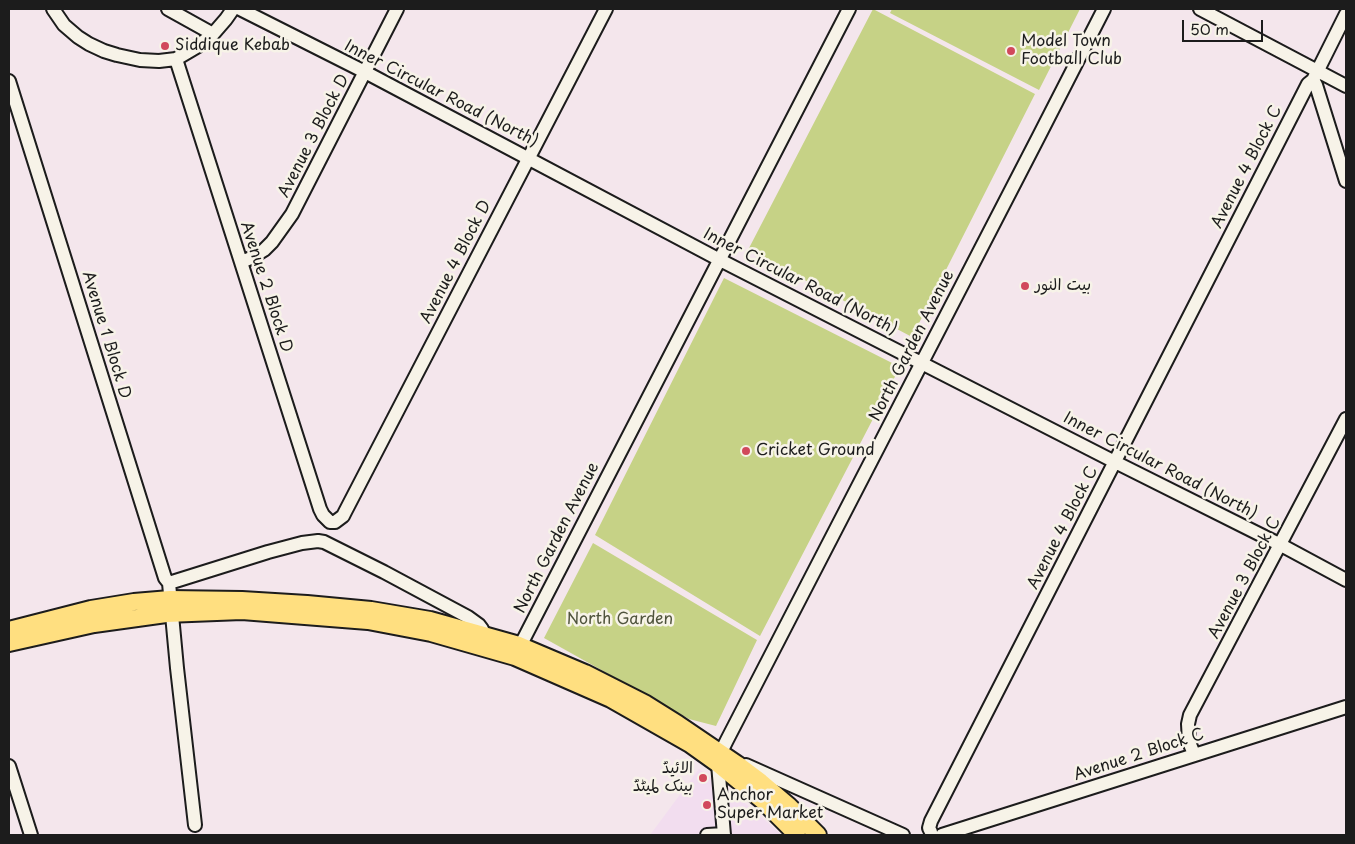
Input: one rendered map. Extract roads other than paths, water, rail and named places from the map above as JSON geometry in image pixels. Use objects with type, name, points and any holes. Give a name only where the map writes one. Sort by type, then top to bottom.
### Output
[{"type":"main road","points":[[9,630],[90,609],[170,599],[242,600],[371,610],[430,620],[481,634],[517,651],[585,674],[630,696],[678,724],[720,758],[793,833]]},
{"type":"main road","points":[[9,643],[94,624],[170,599],[242,611],[368,621],[517,651]]},
{"type":"main road","points":[[720,758],[761,782],[788,805],[818,835]]},
{"type":"street","points":[[53,9],[64,25],[89,44],[104,51],[140,60],[159,61],[176,58],[198,46],[213,34],[232,9]]},
{"type":"street","points":[[168,9],[213,34]]},
{"type":"street","name":"Inner Circular Road (North)","points":[[240,9],[365,72],[720,260],[1281,545],[1346,580]]},
{"type":"street","name":"Avenue 3 Block D","points":[[241,262],[264,250],[292,214],[397,9]]},
{"type":"street","name":"Avenue 4 Block D","points":[[330,522],[335,522],[343,516],[606,9]]},
{"type":"street","name":"North Garden Avenue","points":[[517,651],[849,9]]},
{"type":"street","name":"North Garden Avenue","points":[[720,758],[1104,9]]},
{"type":"street","points":[[1200,9],[1315,75],[1346,86]]},
{"type":"street","name":"Avenue 4 Block C","points":[[934,834],[929,828],[931,821],[1308,84],[1315,75],[1346,14]]},
{"type":"street","name":"Avenue 2 Block D","points":[[176,58],[320,508],[323,515],[330,522]]},
{"type":"street","points":[[1315,75],[1316,85],[1346,181]]},
{"type":"street","name":"Avenue 1 Block D","points":[[9,81],[165,578],[170,599],[195,824]]},
{"type":"street","name":"Avenue 3 Block C","points":[[1194,754],[1189,742],[1188,724],[1190,715],[1346,419]]},
{"type":"street","points":[[324,542],[330,522]]},
{"type":"street","points":[[170,599],[302,543],[318,541],[324,542],[384,572],[468,617],[482,629],[481,634]]},
{"type":"street","name":"Avenue 2 Block C","points":[[934,834],[1346,707]]},
{"type":"street","points":[[707,835],[724,835],[720,758],[784,782],[903,835]]},
{"type":"street","points":[[9,766],[31,835]]},
{"type":"place","name":"Siddique Kebab","points":[[165,46]]},
{"type":"place","name":"Model Town Football Club","points":[[1011,51]]},
{"type":"place","name":"بیت النور","points":[[1025,286]]},
{"type":"place","name":"Cricket Ground","points":[[746,451]]},
{"type":"place","name":"الائیڈ بینک لمیٹڈ","points":[[703,778]]},
{"type":"place","name":"Anchor Super Market","points":[[707,805]]},
{"type":"park label","name":"North Garden","points":[[620,620]]}]
